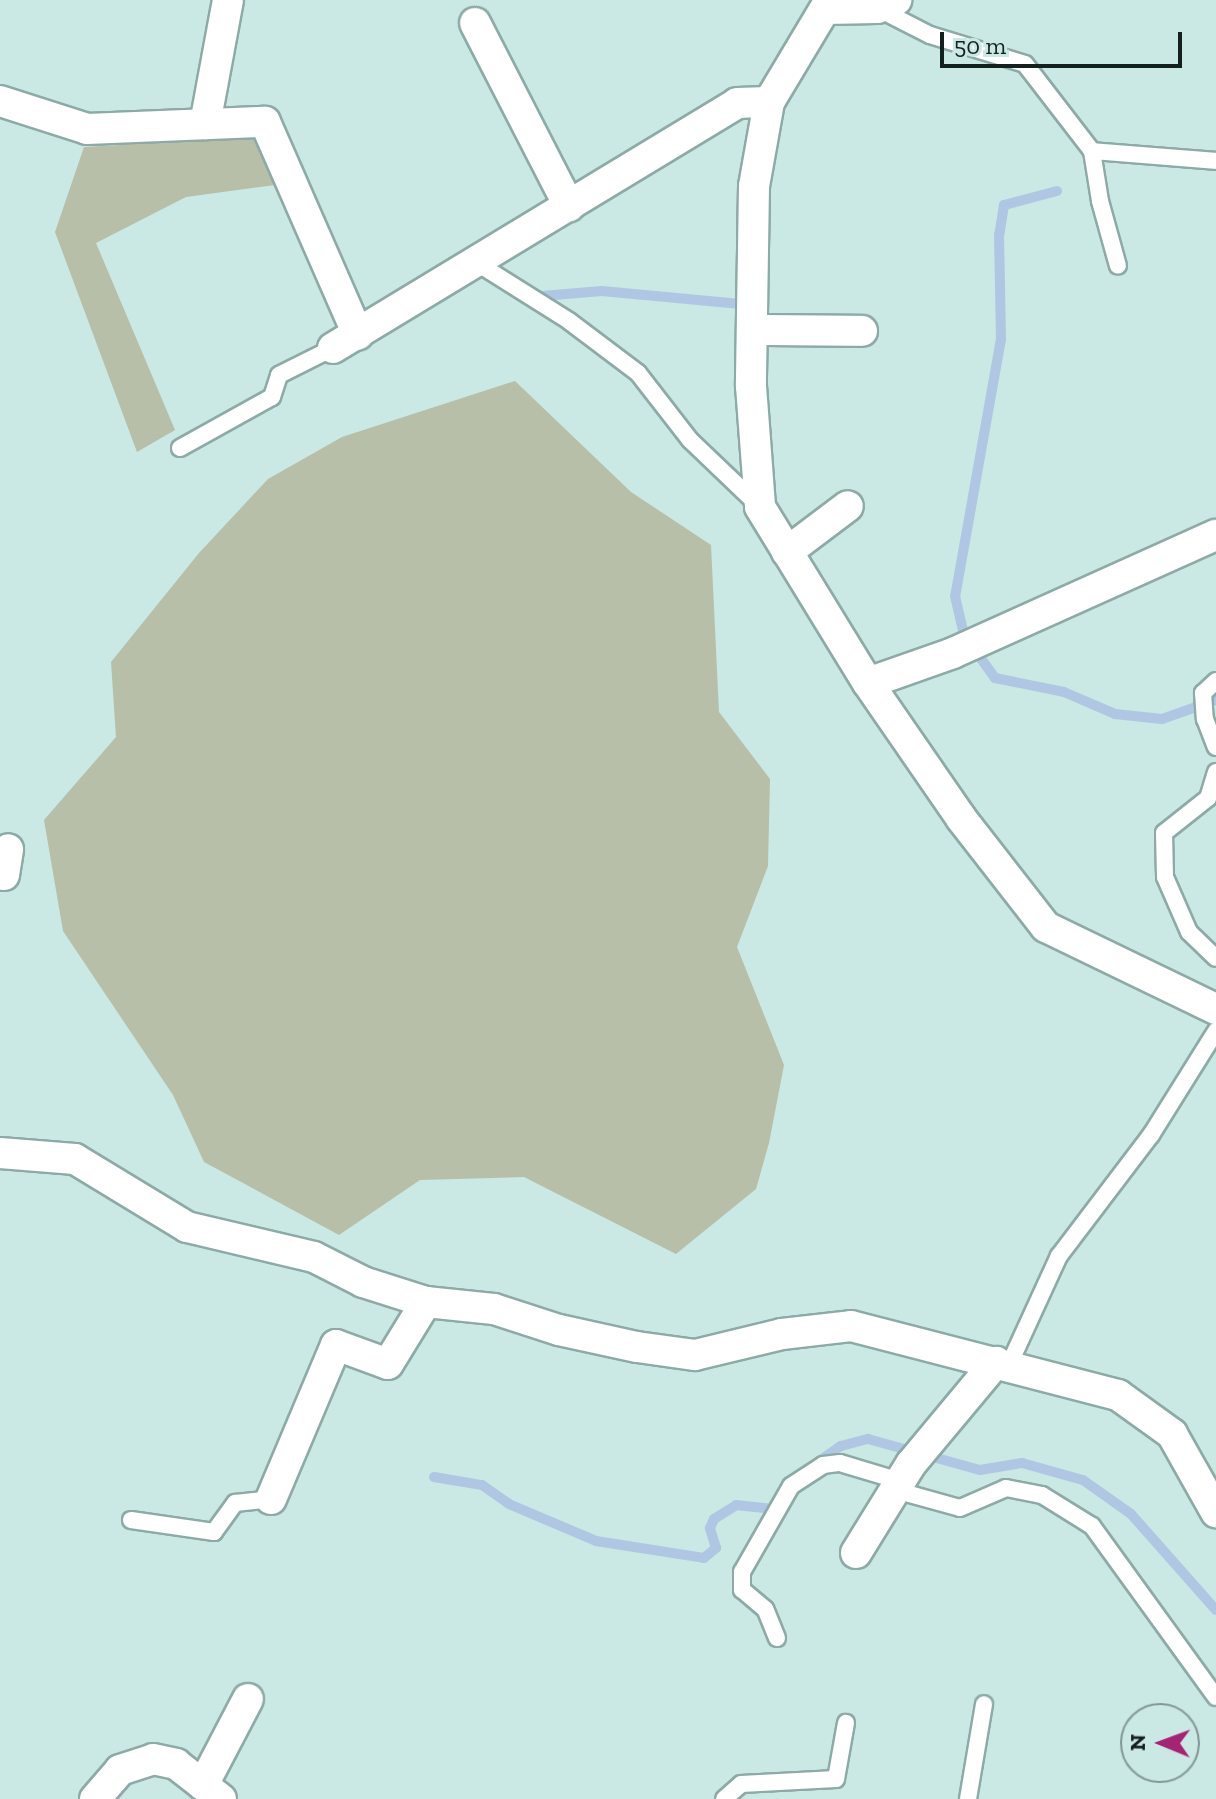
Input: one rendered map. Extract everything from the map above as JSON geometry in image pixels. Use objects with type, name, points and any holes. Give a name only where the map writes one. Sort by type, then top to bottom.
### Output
[{"type":"street","points":[[205,124],[228,0]]},
{"type":"street","points":[[887,4],[828,4],[769,102],[754,186],[751,386],[760,507],[868,683],[961,818],[1046,927],[1216,1009]]},
{"type":"street","points":[[475,23],[569,206]]},
{"type":"street","points":[[0,101],[87,129],[265,122],[346,341],[737,103],[769,102]]},
{"type":"street","points":[[752,330],[862,331]]},
{"type":"street","points":[[787,552],[848,506]]},
{"type":"street","points":[[868,683],[953,653],[1216,535]]},
{"type":"street","points":[[0,1153],[75,1159],[187,1227],[314,1257],[363,1282],[426,1302],[494,1309],[559,1330],[637,1347],[695,1355],[782,1334],[851,1326],[1118,1395],[1172,1434],[1216,1512]]},
{"type":"street","points":[[271,1499],[336,1345],[388,1364],[426,1302]]},
{"type":"street","points":[[856,1553],[908,1470],[1002,1364]]},
{"type":"street","points":[[95,1799],[120,1770],[153,1759],[176,1764],[212,1792],[248,1699]]},
{"type":"lane","points":[[887,4],[930,35],[1025,64],[1092,151],[1100,201],[1118,266]]},
{"type":"lane","points":[[1092,151],[1216,161]]},
{"type":"lane","points":[[477,263],[569,321],[638,373],[690,440],[760,507]]},
{"type":"lane","points":[[180,448],[272,397],[279,375],[346,341]]},
{"type":"lane","points":[[1216,681],[1203,693],[1205,719],[1216,747]]},
{"type":"lane","points":[[1216,772],[1208,798],[1164,833],[1165,877],[1189,932],[1216,958]]},
{"type":"lane","points":[[1002,1364],[1059,1256],[1151,1135],[1216,1031]]},
{"type":"lane","points":[[777,1638],[765,1609],[742,1590],[742,1572],[791,1486],[823,1465],[840,1463],[908,1470],[960,1508],[1006,1488],[1042,1495],[1092,1526],[1216,1697]]},
{"type":"lane","points":[[131,1520],[214,1532],[235,1503],[271,1499]]},
{"type":"lane","points":[[968,1799],[984,1704]]},
{"type":"lane","points":[[724,1799],[741,1784],[836,1779],[846,1723]]},
{"type":"green space","points":[[255,137],[275,185],[186,197],[96,243],[175,430],[137,452],[55,232],[84,147]]},
{"type":"green space","points":[[515,381],[631,492],[711,545],[719,712],[770,779],[768,866],[737,947],[784,1065],[769,1143],[756,1189],[676,1254],[524,1177],[420,1180],[339,1235],[204,1162],[173,1095],[63,931],[44,820],[116,737],[111,662],[199,553],[268,479],[342,437]]},
{"type":"waterway","points":[[1057,191],[1004,205],[999,235],[1001,339],[955,596],[964,635],[995,678],[1064,692],[1115,714],[1162,719],[1216,700]]},
{"type":"waterway","points":[[542,296],[602,291],[740,304]]},
{"type":"waterway","points":[[815,1464],[841,1446],[868,1439],[980,1470],[1022,1463],[1083,1480],[1131,1514],[1216,1610]]},
{"type":"waterway","points":[[434,1477],[482,1485],[509,1504],[596,1541],[704,1558],[716,1548],[710,1528],[714,1519],[736,1505],[773,1509],[776,1503]]}]
